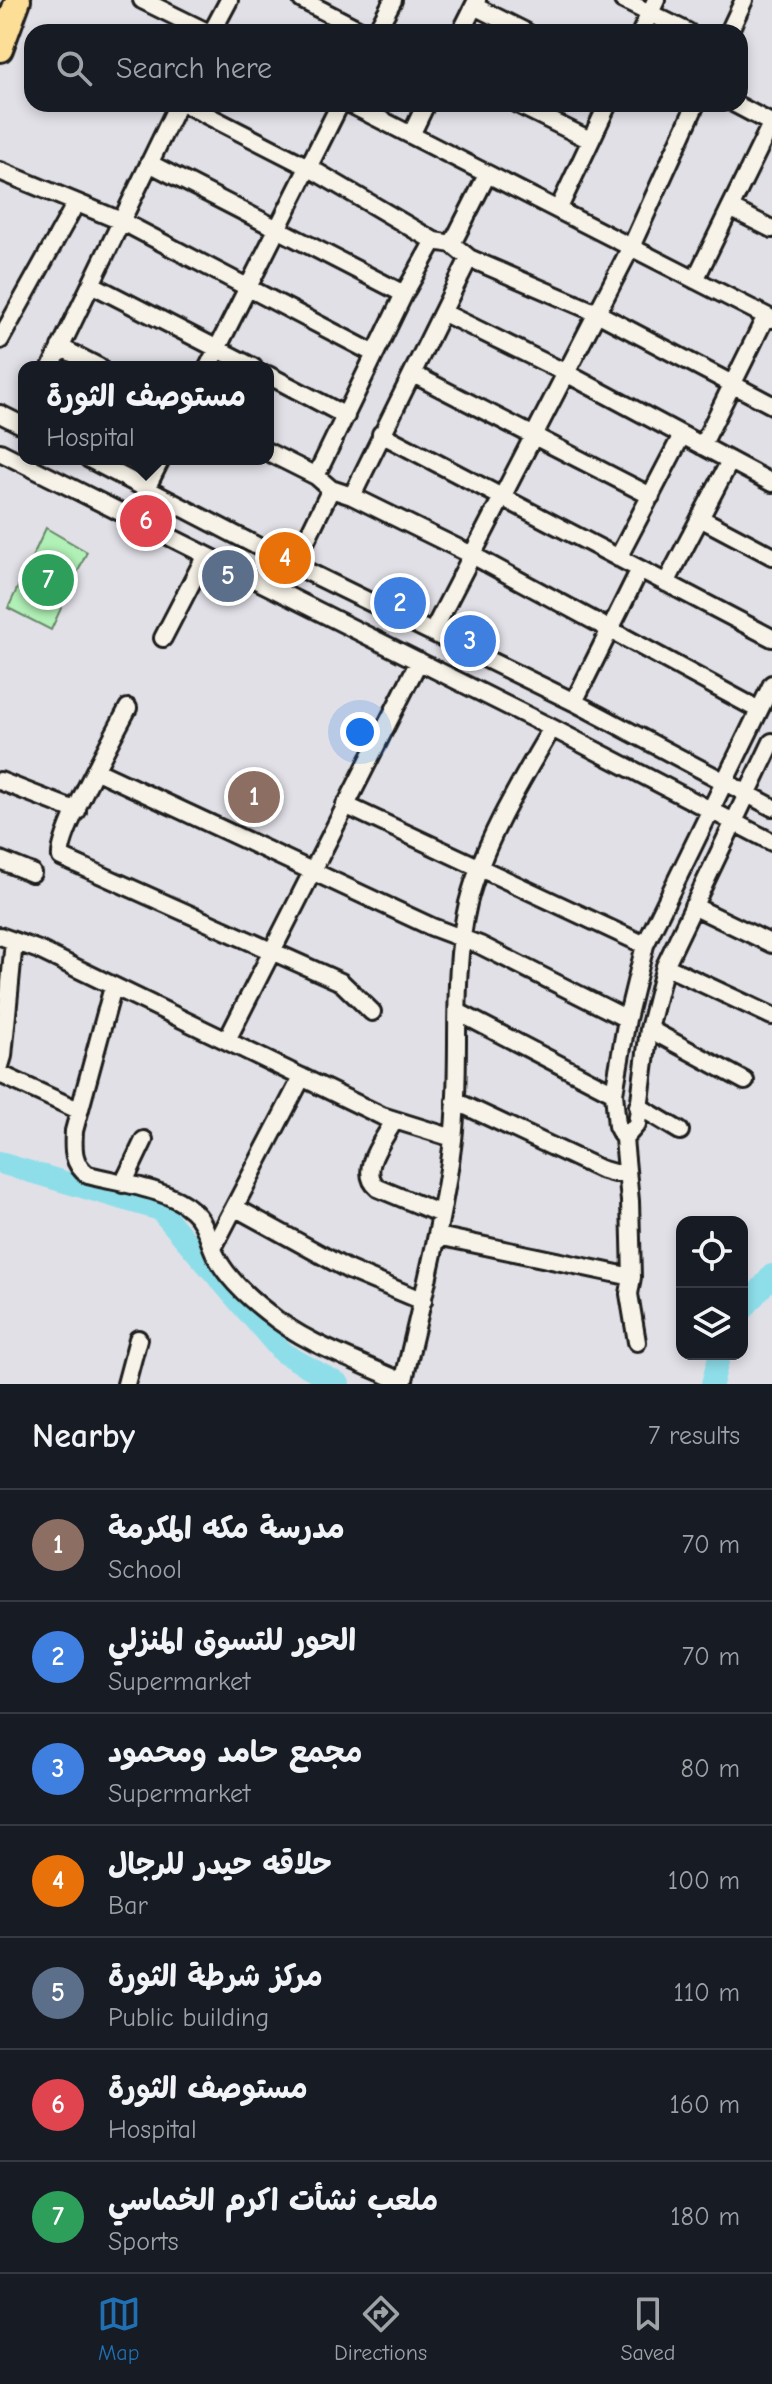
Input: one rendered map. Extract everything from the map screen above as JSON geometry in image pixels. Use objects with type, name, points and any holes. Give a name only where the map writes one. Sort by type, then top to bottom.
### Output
[{"type":"highway","points":[[0,49],[18,0]]},
{"type":"street","points":[[142,0],[193,24]]},
{"type":"street","points":[[215,24],[229,0]]},
{"type":"street","points":[[302,0],[348,24]]},
{"type":"street","points":[[380,24],[393,0]]},
{"type":"street","points":[[623,0],[653,7],[677,24]]},
{"type":"street","points":[[733,24],[744,0]]},
{"type":"street","points":[[465,24],[476,3],[512,24]]},
{"type":"street","points":[[54,361],[174,112]]},
{"type":"street","points":[[201,112],[308,167],[434,241],[452,244],[469,258],[597,313],[772,405]]},
{"type":"street","points":[[211,361],[336,112]]},
{"type":"street","points":[[366,112],[769,318],[702,446]]},
{"type":"street","points":[[411,135],[422,112]]},
{"type":"street","points":[[533,112],[590,140]]},
{"type":"street","points":[[558,210],[604,112]]},
{"type":"street","points":[[433,631],[631,247],[692,112]]},
{"type":"street","points":[[695,280],[771,126],[748,112]]},
{"type":"street","points":[[149,163],[404,294]]},
{"type":"street","points":[[0,171],[121,221],[375,354]]},
{"type":"street","points":[[452,244],[487,175]]},
{"type":"street","points":[[0,340],[76,203]]},
{"type":"street","points":[[730,208],[772,229]]},
{"type":"street","points":[[316,476],[404,294],[434,241]]},
{"type":"street","points":[[352,496],[469,258]]},
{"type":"street","points":[[91,284],[242,361]]},
{"type":"street","points":[[444,313],[566,373],[772,483]]},
{"type":"street","points":[[60,347],[87,361]]},
{"type":"street","points":[[413,374],[651,496]]},
{"type":"street","points":[[274,378],[346,416]]},
{"type":"street","points":[[381,434],[772,638]]},
{"type":"street","points":[[618,558],[682,435]]},
{"type":"street","points":[[0,452],[18,461]]},
{"type":"street","points":[[274,455],[316,476],[331,489],[352,496],[472,555],[759,710]]},
{"type":"street","points":[[666,583],[730,461]]},
{"type":"street","points":[[26,465],[552,728],[772,842]]},
{"type":"street","points":[[100,465],[574,702],[772,807]]},
{"type":"street","points":[[146,489],[158,465]]},
{"type":"street","points":[[269,587],[290,562],[331,489]]},
{"type":"street","points":[[700,518],[772,556]]},
{"type":"street","points":[[163,638],[206,555]]},
{"type":"street","points":[[574,702],[640,569]]},
{"type":"street","points":[[227,1040],[419,661]]},
{"type":"street","points":[[637,1342],[629,1294],[632,1277],[630,1201],[624,1139],[617,1126],[614,1093],[627,1019],[645,945],[772,684]]},
{"type":"street","points":[[128,708],[77,811],[60,849],[61,857],[341,982],[372,1012]]},
{"type":"street","points":[[113,987],[78,1110],[73,1148],[80,1170],[88,1175],[166,1195],[190,1207],[200,1218],[217,1259],[247,1295],[270,1315],[295,1331],[403,1383],[438,1236],[453,1138],[458,1012],[468,903],[509,803],[552,728]]},
{"type":"street","points":[[624,1139],[637,1124],[649,1029],[665,966],[772,742]]},
{"type":"street","points":[[97,771],[432,927],[463,938],[627,1019]]},
{"type":"street","points":[[0,781],[77,811]]},
{"type":"street","points":[[345,805],[645,945]]},
{"type":"street","points":[[0,860],[32,873]]},
{"type":"street","points":[[693,906],[772,944]]},
{"type":"street","points":[[0,1066],[3,1056],[7,939],[39,950],[394,1121],[453,1138]]},
{"type":"street","points":[[665,966],[772,1016]]},
{"type":"street","points":[[458,1012],[614,1093]]},
{"type":"street","points":[[649,1029],[745,1081]]},
{"type":"street","points":[[0,1074],[78,1110]]},
{"type":"street","points":[[213,1248],[302,1077]]},
{"type":"street","points":[[455,1101],[600,1169],[626,1173]]},
{"type":"street","points":[[638,1106],[680,1131]]},
{"type":"street","points":[[394,1121],[370,1166],[368,1176],[371,1182],[378,1188],[441,1214]]},
{"type":"street","points":[[123,1184],[144,1140]]},
{"type":"street","points":[[236,1208],[349,1270],[423,1301]]},
{"type":"street","points":[[438,1236],[632,1277]]},
{"type":"street","points":[[126,1384],[138,1339]]},
{"type":"green space","points":[[46,528],[87,552],[51,630],[8,608]]},
{"type":"waterway","points":[[0,1163],[160,1210],[283,1353],[339,1384]]},
{"type":"waterway","points":[[748,1304],[772,1275]]},
{"type":"waterway","points":[[712,1384],[718,1360]]},
{"type":"place","name":"مستوصف الثورة","points":[[146,521]]},
{"type":"place","name":"حلاقه حيدر للرجال","points":[[285,558]]},
{"type":"place","name":"مركز شرطة الثورة","points":[[228,576]]},
{"type":"place","name":"ملعب نشأت اكرم الخماسي","points":[[48,580]]},
{"type":"place","name":"الحور للتسوق المنزلي","points":[[400,603]]},
{"type":"place","name":"مجمع حامد ومحمود","points":[[470,641]]},
{"type":"place","name":"مدرسة مكه المكرمة","points":[[254,797]]}]
